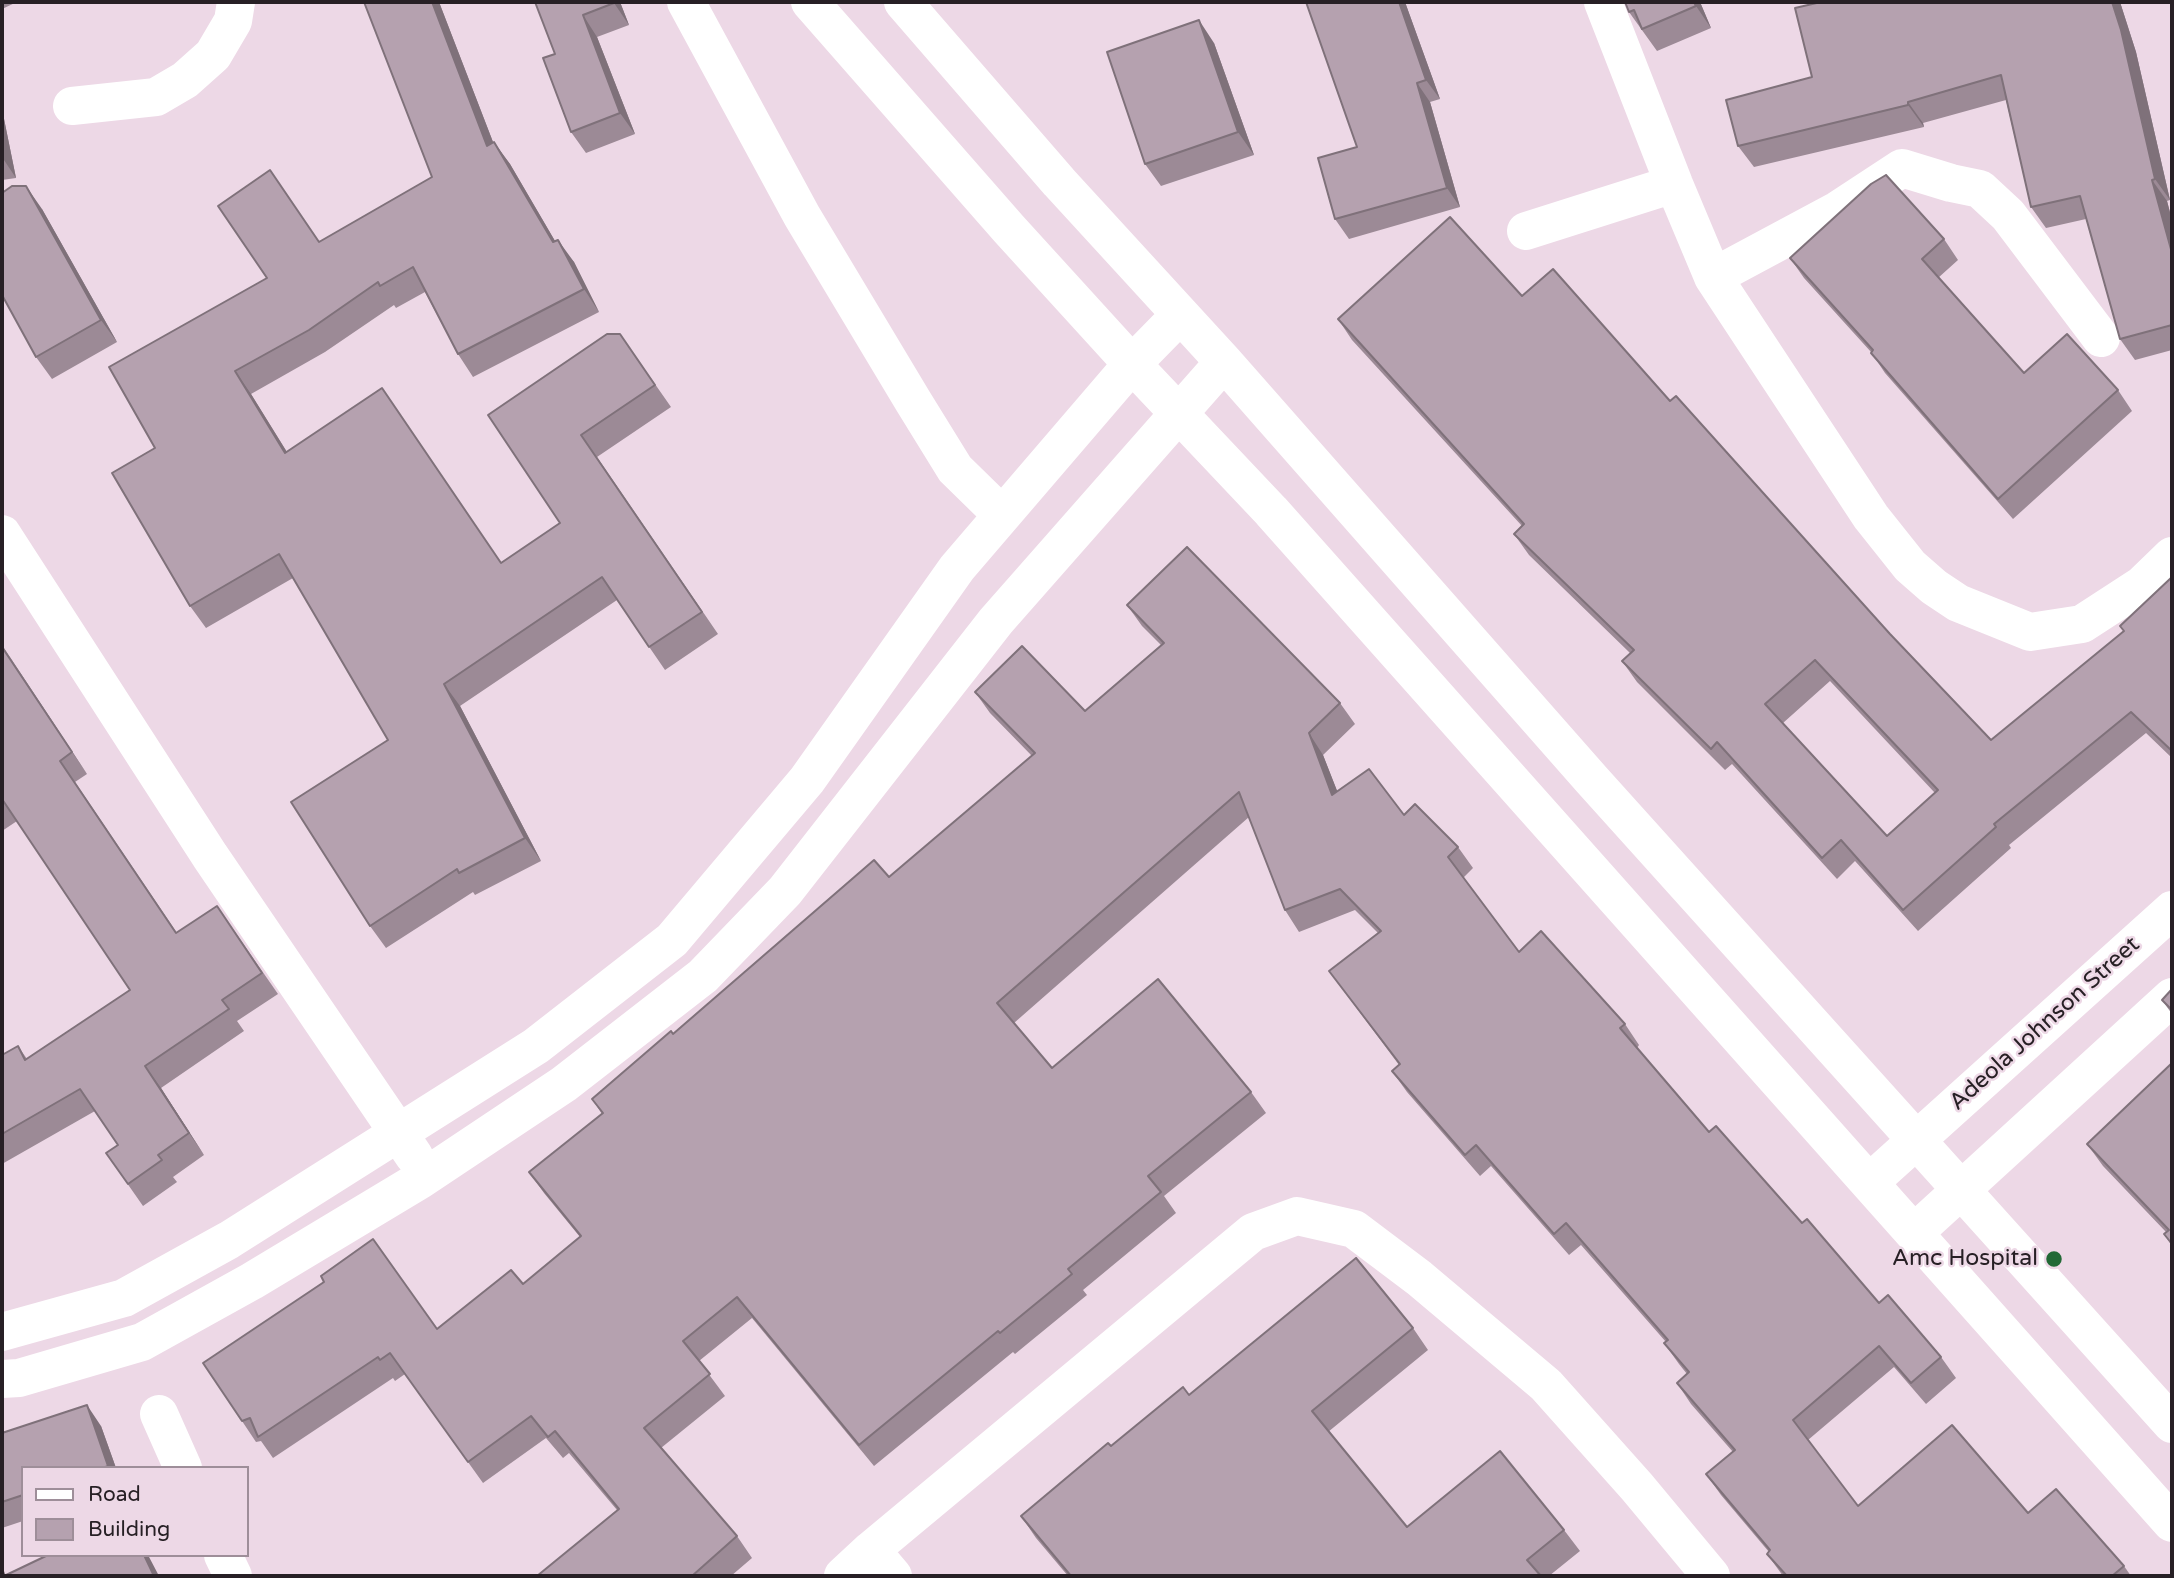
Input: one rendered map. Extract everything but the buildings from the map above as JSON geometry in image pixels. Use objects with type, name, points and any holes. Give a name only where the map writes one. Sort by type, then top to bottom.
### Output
[{"type":"street","points":[[72,106],[156,97],[185,80],[213,55],[233,20],[236,2]]},
{"type":"street","points":[[686,2],[802,216],[913,401],[956,469],[1002,515]]},
{"type":"street","points":[[810,2],[1009,229],[1177,413],[1271,511],[2172,1523]]},
{"type":"street","points":[[903,2],[1059,182],[1224,362],[1592,780],[2172,1424]]},
{"type":"street","points":[[1603,2],[1713,277],[1871,517],[1910,566],[1958,603],[2030,632],[2082,624],[2142,585],[2172,556]]},
{"type":"street","points":[[1713,277],[1838,210],[1902,168],[1980,189],[2008,215],[2101,338]]},
{"type":"street","points":[[1526,231],[1674,184]]},
{"type":"street","points":[[2,1332],[124,1298],[229,1240],[536,1046],[672,940],[807,780],[957,568],[1132,364],[1180,315]]},
{"type":"street","points":[[2,1379],[19,1378],[142,1342],[252,1281],[428,1174],[564,1084],[703,976],[785,891],[996,621],[1224,362]]},
{"type":"street","points":[[7,553],[398,1135],[428,1174]]},
{"type":"street","name":"Adeola Johnson Street","points":[[1870,1182],[2172,910]]},
{"type":"street","points":[[1914,1233],[2172,997]]},
{"type":"street","points":[[843,1576],[882,1563],[1253,1233],[1297,1216],[1353,1229],[1419,1278],[1546,1385],[1712,1576]]},
{"type":"street","points":[[159,1415],[182,1466]]},
{"type":"street","points":[[224,1557],[233,1576]]},
{"type":"place","name":"Amc Hospital","points":[[2054,1259]]}]
